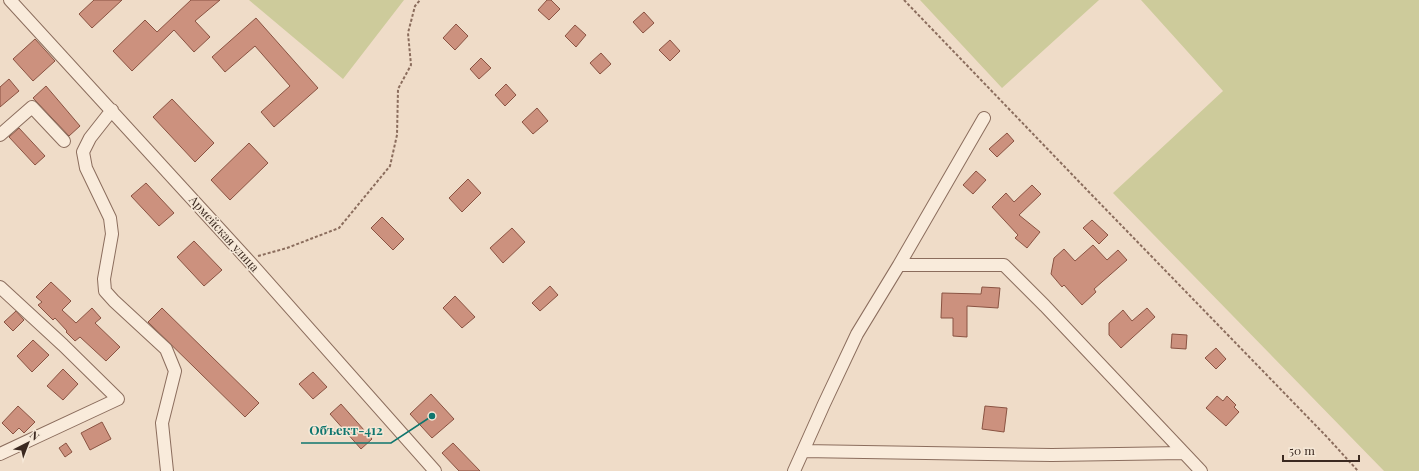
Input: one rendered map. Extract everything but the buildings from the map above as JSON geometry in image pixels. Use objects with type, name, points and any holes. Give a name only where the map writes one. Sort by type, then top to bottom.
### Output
[{"type":"street","name":"Армейская улица","points":[[10,0],[247,259],[435,471]]},
{"type":"street","points":[[0,135],[32,107],[64,140]]},
{"type":"street","points":[[112,110],[90,138],[83,152],[86,168],[110,218],[112,234],[104,279],[105,291],[166,349],[175,371],[162,423],[167,471]]},
{"type":"street","points":[[794,471],[857,334],[899,265],[984,118]]},
{"type":"street","points":[[899,265],[1004,265],[1045,306],[1201,471]]},
{"type":"street","points":[[0,287],[63,345],[118,399],[2,451]]},
{"type":"street","points":[[803,451],[1052,455],[1184,453]]},
{"type":"path","points":[[247,259],[287,248],[339,228],[390,166],[397,135],[398,89],[412,64],[408,33],[416,6],[420,0]]},
{"type":"path","points":[[904,0],[1088,192],[1328,437],[1358,471]]},
{"type":"shaded area","points":[[249,0],[404,0],[343,79]]},
{"type":"shaded area","points":[[920,0],[1099,0],[1002,88]]},
{"type":"shaded area","points":[[1141,0],[1419,0],[1419,471],[1384,471],[1113,193],[1223,91]]},
{"type":"place","name":"Объект-412","points":[[432,416]]}]
